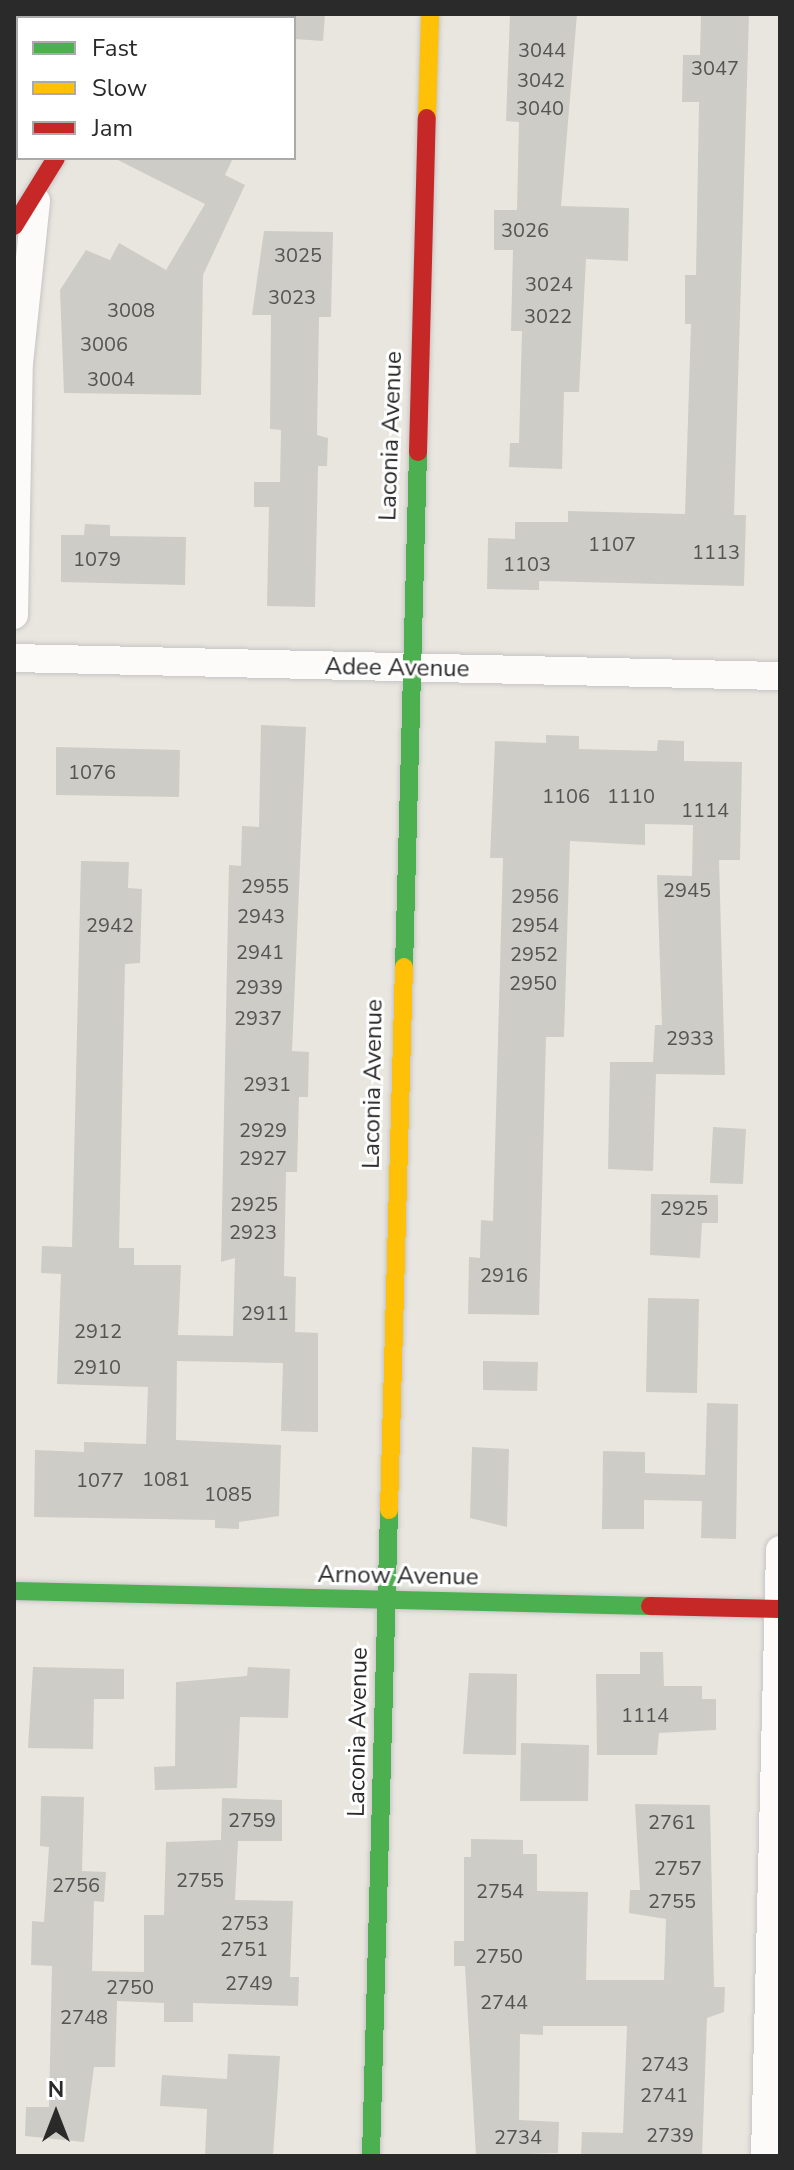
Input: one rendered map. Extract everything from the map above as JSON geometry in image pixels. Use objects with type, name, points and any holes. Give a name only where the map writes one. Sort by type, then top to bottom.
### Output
[{"type":"street","name":"Laconia Avenue","points":[[371,2156],[407,668],[430,14]]},
{"type":"street","points":[[14,615],[19,363],[37,193],[35,160]]},
{"type":"street","points":[[14,226],[55,160]]},
{"type":"street","name":"Adee Avenue","points":[[14,658],[780,676]]},
{"type":"street","points":[[765,2156],[780,1550]]},
{"type":"street","name":"Arnow Avenue","points":[[14,1591],[779,1609]]},
{"type":"building","points":[[325,14],[323,41],[296,39],[294,16]]},
{"type":"building","points":[[510,14],[577,14],[561,206],[629,208],[628,261],[586,259],[579,392],[564,392],[562,469],[509,467],[510,443],[519,443],[522,331],[511,331],[513,250],[494,250],[494,210],[517,210],[519,122],[506,121]]},
{"type":"building","points":[[701,14],[749,14],[734,515],[746,515],[744,586],[539,581],[539,590],[487,589],[488,538],[515,539],[515,522],[568,522],[568,511],[685,514],[691,324],[685,324],[685,275],[696,275],[699,102],[682,102],[683,55],[700,55]]},
{"type":"building","points":[[118,160],[232,160],[225,175],[245,185],[203,275],[201,395],[64,393],[60,290],[86,250],[110,260],[119,243],[166,270],[205,204]]},
{"type":"building","points":[[264,231],[333,232],[331,317],[319,317],[317,435],[328,438],[327,466],[318,466],[315,607],[267,606],[269,507],[254,507],[254,482],[280,482],[281,430],[270,429],[271,315],[252,315]]},
{"type":"building","points":[[85,524],[110,525],[110,536],[186,537],[185,585],[61,582],[61,535],[84,535]]},
{"type":"building","points":[[261,725],[306,727],[292,1051],[309,1052],[308,1097],[299,1097],[297,1172],[286,1172],[284,1276],[296,1277],[295,1332],[318,1333],[318,1432],[281,1431],[283,1363],[177,1361],[176,1440],[281,1445],[279,1516],[239,1522],[239,1529],[215,1528],[215,1520],[34,1517],[35,1450],[84,1452],[84,1442],[146,1444],[148,1387],[57,1384],[61,1274],[41,1273],[42,1246],[72,1247],[81,861],[129,862],[128,888],[142,889],[140,963],[125,964],[119,1248],[134,1248],[134,1265],[181,1265],[178,1335],[233,1336],[235,1258],[221,1262],[229,865],[241,866],[242,826],[259,827]]},
{"type":"building","points":[[546,735],[579,736],[579,749],[657,751],[658,740],[684,741],[684,761],[742,762],[740,860],[719,860],[725,1075],[656,1074],[653,1171],[608,1169],[610,1062],[653,1062],[655,1025],[662,1025],[657,875],[692,876],[693,825],[645,824],[645,845],[570,841],[564,1037],[546,1037],[539,1315],[468,1314],[469,1257],[480,1258],[481,1220],[493,1221],[503,858],[490,858],[495,741],[546,743]]},
{"type":"building","points":[[56,747],[180,750],[179,797],[56,795]]},
{"type":"building","points":[[713,1127],[746,1129],[743,1184],[710,1183]]},
{"type":"building","points":[[651,1194],[718,1195],[718,1223],[702,1223],[700,1258],[650,1255]]},
{"type":"building","points":[[648,1298],[699,1299],[697,1393],[646,1392]]},
{"type":"building","points":[[483,1361],[538,1362],[537,1391],[483,1390]]},
{"type":"building","points":[[707,1403],[738,1404],[736,1539],[701,1538],[702,1501],[644,1500],[644,1529],[602,1529],[603,1451],[645,1452],[645,1473],[705,1475]]},
{"type":"building","points":[[472,1447],[509,1449],[507,1527],[470,1518]]},
{"type":"building","points":[[640,1652],[663,1652],[664,1686],[702,1686],[702,1699],[716,1699],[716,1730],[659,1733],[657,1755],[597,1755],[596,1674],[640,1674]]},
{"type":"building","points":[[33,1667],[124,1669],[124,1699],[94,1699],[93,1749],[28,1748]]},
{"type":"building","points":[[248,1667],[290,1669],[288,1718],[240,1717],[237,1788],[155,1790],[154,1767],[175,1766],[176,1682],[247,1676]]},
{"type":"building","points":[[469,1673],[517,1674],[516,1755],[463,1754]]},
{"type":"building","points":[[521,1743],[589,1745],[588,1801],[520,1801]]},
{"type":"building","points":[[41,1796],[84,1797],[82,1871],[106,1872],[104,1902],[94,1901],[92,1971],[144,1972],[144,1915],[164,1915],[166,1842],[221,1840],[222,1798],[282,1800],[282,1841],[238,1841],[235,1900],[293,1901],[290,1977],[299,1977],[298,2006],[193,2003],[193,2022],[164,2022],[164,2003],[117,2001],[115,2067],[94,2067],[84,2142],[25,2136],[26,2107],[49,2107],[52,1966],[31,1965],[32,1921],[44,1922],[49,1847],[40,1846]]},
{"type":"building","points":[[635,1804],[710,1805],[714,1987],[725,1987],[724,2012],[707,2018],[702,2156],[581,2156],[582,2132],[623,2133],[627,2026],[543,2026],[543,2035],[520,2034],[519,2120],[559,2122],[558,2153],[476,2156],[465,1966],[454,1966],[454,1941],[464,1941],[464,1857],[471,1857],[471,1839],[523,1840],[523,1854],[537,1854],[537,1891],[588,1892],[586,1980],[664,1980],[666,1919],[629,1913],[630,1890],[640,1890]]},
{"type":"building","points":[[228,2054],[280,2056],[273,2156],[205,2156],[207,2109],[160,2106],[162,2075],[227,2079]]},
{"type":"traffic: fast","points":[[404,967],[418,452]]},
{"type":"traffic: fast","points":[[371,2156],[389,1510]]},
{"type":"traffic: fast","points":[[14,1591],[650,1606]]},
{"type":"traffic: slow","points":[[427,118],[430,14]]},
{"type":"traffic: slow","points":[[389,1510],[404,967]]},
{"type":"traffic: jam","points":[[418,452],[427,118]]},
{"type":"traffic: jam","points":[[14,226],[55,160]]},
{"type":"traffic: jam","points":[[650,1606],[780,1609]]}]
